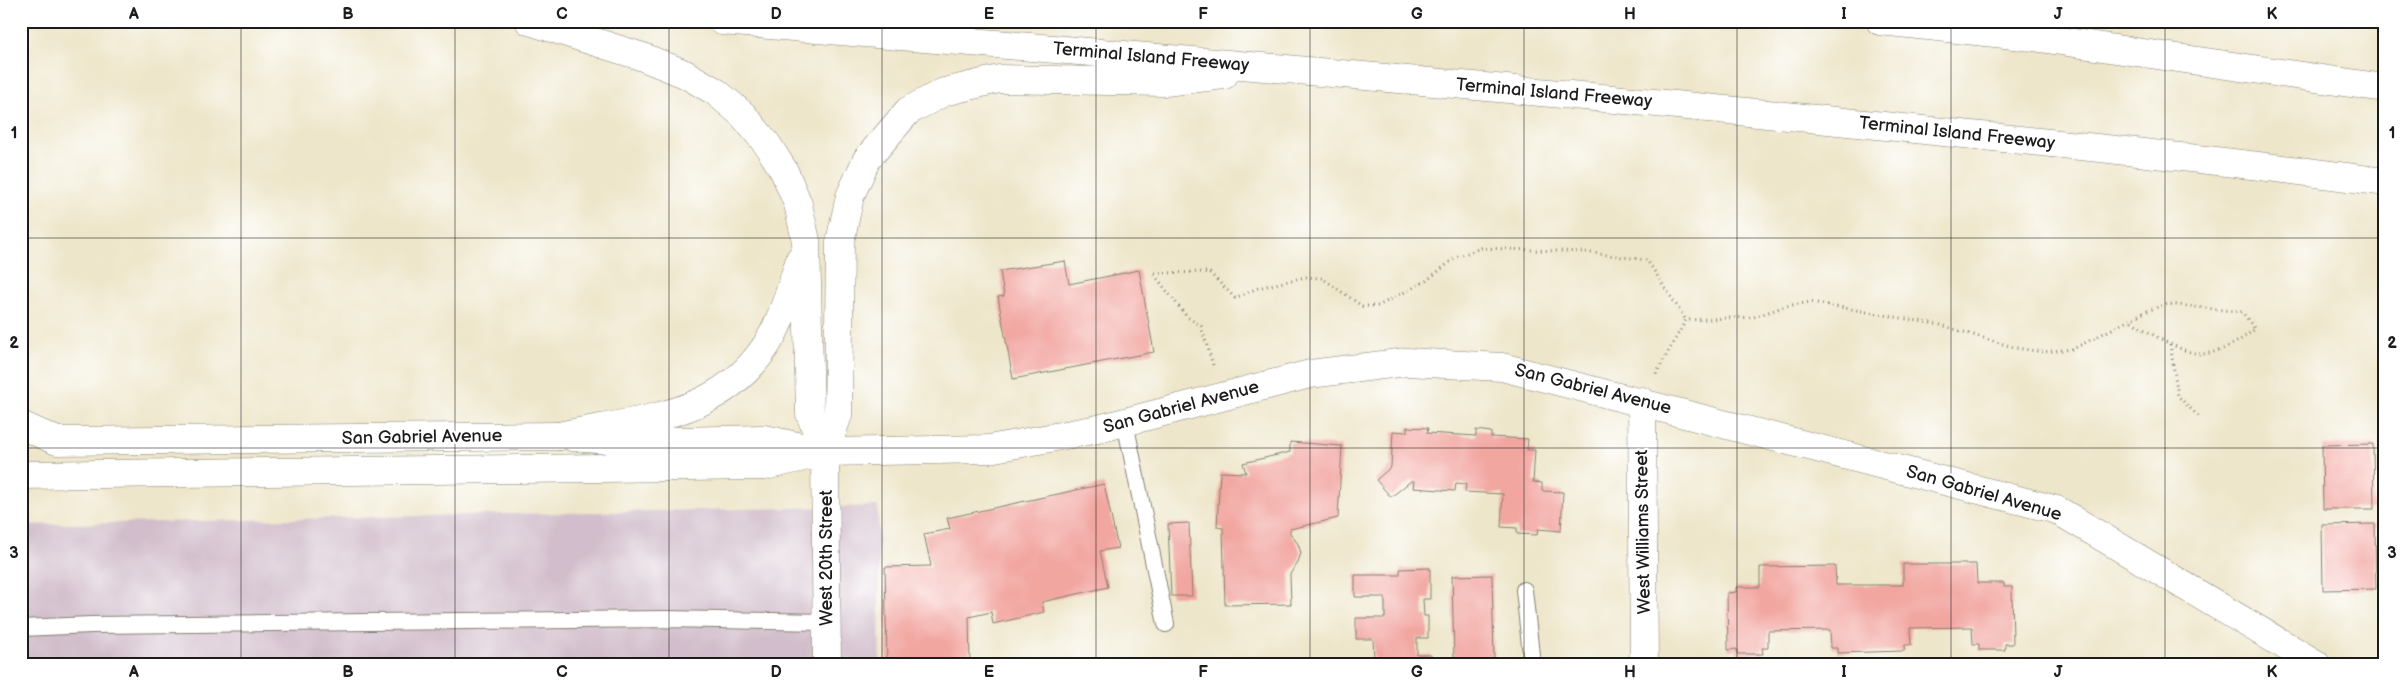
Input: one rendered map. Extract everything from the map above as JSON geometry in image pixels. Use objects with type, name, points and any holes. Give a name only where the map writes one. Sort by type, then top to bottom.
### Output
[{"type":"main road","points":[[529,21],[643,57],[685,74],[716,92],[743,115],[776,157],[798,204],[806,241],[810,414],[825,452]]},
{"type":"main road","name":"Terminal Island Freeway","points":[[722,21],[1730,109],[2277,167],[2385,182]]},
{"type":"main road","points":[[1880,21],[2033,37],[2385,88]]},
{"type":"main road","points":[[825,452],[838,414],[840,242],[850,196],[867,159],[908,111],[944,92],[999,79],[1165,82],[1289,69]]},
{"type":"main road","points":[[559,436],[673,414],[699,405],[724,390],[756,361],[774,333],[806,241]]},
{"type":"main road","name":"San Gabriel Avenue","points":[[21,475],[765,466],[825,452],[989,449],[1098,429],[1310,374],[1407,362],[1502,366],[2057,510],[2316,664]]},
{"type":"main road","name":"West Williams Street","points":[[1642,401],[1644,664]]},
{"type":"main road","name":"San Gabriel Avenue","points":[[21,425],[57,441],[559,436],[634,442],[764,439],[825,452]]},
{"type":"main road","name":"West 20th Street","points":[[825,452],[827,664]]},
{"type":"lane","points":[[1125,422],[1166,624]]},
{"type":"lane","points":[[1524,590],[1532,664]]},
{"type":"lane","points":[[21,628],[91,625],[645,620],[826,622]]},
{"type":"path","points":[[1222,397],[1201,326],[1187,316],[1153,273],[1209,272],[1235,298],[1258,288],[1305,277],[1322,278],[1362,306],[1378,306],[1426,281],[1456,257],[1481,248],[1584,252],[1647,260],[1686,320]]},
{"type":"path","points":[[1686,320],[1754,317],[1786,306],[1811,302],[1941,325],[2016,348],[2043,352],[2073,349],[2149,310],[2168,304],[2242,312],[2255,329],[2236,344],[2202,354],[2170,344],[2130,320]]},
{"type":"path","points":[[1642,401],[1686,320]]},
{"type":"path","points":[[2170,344],[2178,396],[2199,417]]},
{"type":"shaded area","points":[[878,506],[880,664],[21,664],[21,525]]},
{"type":"building","points":[[1065,261],[1069,284],[1139,270],[1154,352],[1013,379],[998,297],[1004,296],[1000,271]]},
{"type":"building","points":[[1407,427],[1428,428],[1427,433],[1476,436],[1476,430],[1491,432],[1491,437],[1528,439],[1527,450],[1535,450],[1533,482],[1542,483],[1542,491],[1563,492],[1561,531],[1538,529],[1537,535],[1517,534],[1517,528],[1501,527],[1503,494],[1465,492],[1466,484],[1456,483],[1455,491],[1413,488],[1414,481],[1411,481],[1391,497],[1376,480],[1391,467],[1393,431],[1407,432]]},
{"type":"building","points":[[1290,442],[1342,446],[1338,518],[1290,529],[1290,533],[1298,544],[1301,553],[1298,563],[1290,574],[1291,604],[1225,605],[1223,528],[1217,527],[1220,472],[1246,473],[1243,463],[1290,452]]},
{"type":"building","points":[[2373,444],[2374,509],[2323,509],[2322,445]]},
{"type":"building","points":[[1104,484],[1118,548],[1100,551],[1108,587],[1042,602],[1044,612],[993,624],[991,612],[969,617],[970,664],[887,664],[885,567],[931,566],[924,534],[950,529],[947,518]]},
{"type":"building","points":[[1189,523],[1192,596],[1171,596],[1168,524]]},
{"type":"building","points":[[2375,524],[2376,589],[2323,590],[2322,525]]},
{"type":"building","points":[[1903,564],[1976,564],[1977,583],[2004,583],[2004,587],[2012,587],[2013,644],[2005,644],[2005,650],[1979,650],[1979,644],[1973,644],[1972,627],[1910,628],[1911,645],[1905,645],[1904,651],[1837,653],[1837,648],[1831,648],[1830,630],[1768,631],[1768,648],[1762,648],[1763,654],[1737,654],[1737,649],[1728,650],[1727,593],[1736,592],[1736,587],[1760,587],[1760,567],[1835,566],[1836,585],[1903,585]]},
{"type":"building","points":[[1430,568],[1430,599],[1423,599],[1424,616],[1428,616],[1428,638],[1417,638],[1417,655],[1431,655],[1431,664],[1357,664],[1357,660],[1374,660],[1373,639],[1356,639],[1356,618],[1385,618],[1385,597],[1355,597],[1355,575],[1400,575],[1400,569]]},
{"type":"building","points":[[1492,575],[1494,660],[1488,660],[1488,664],[1460,664],[1460,660],[1454,660],[1452,576]]}]
